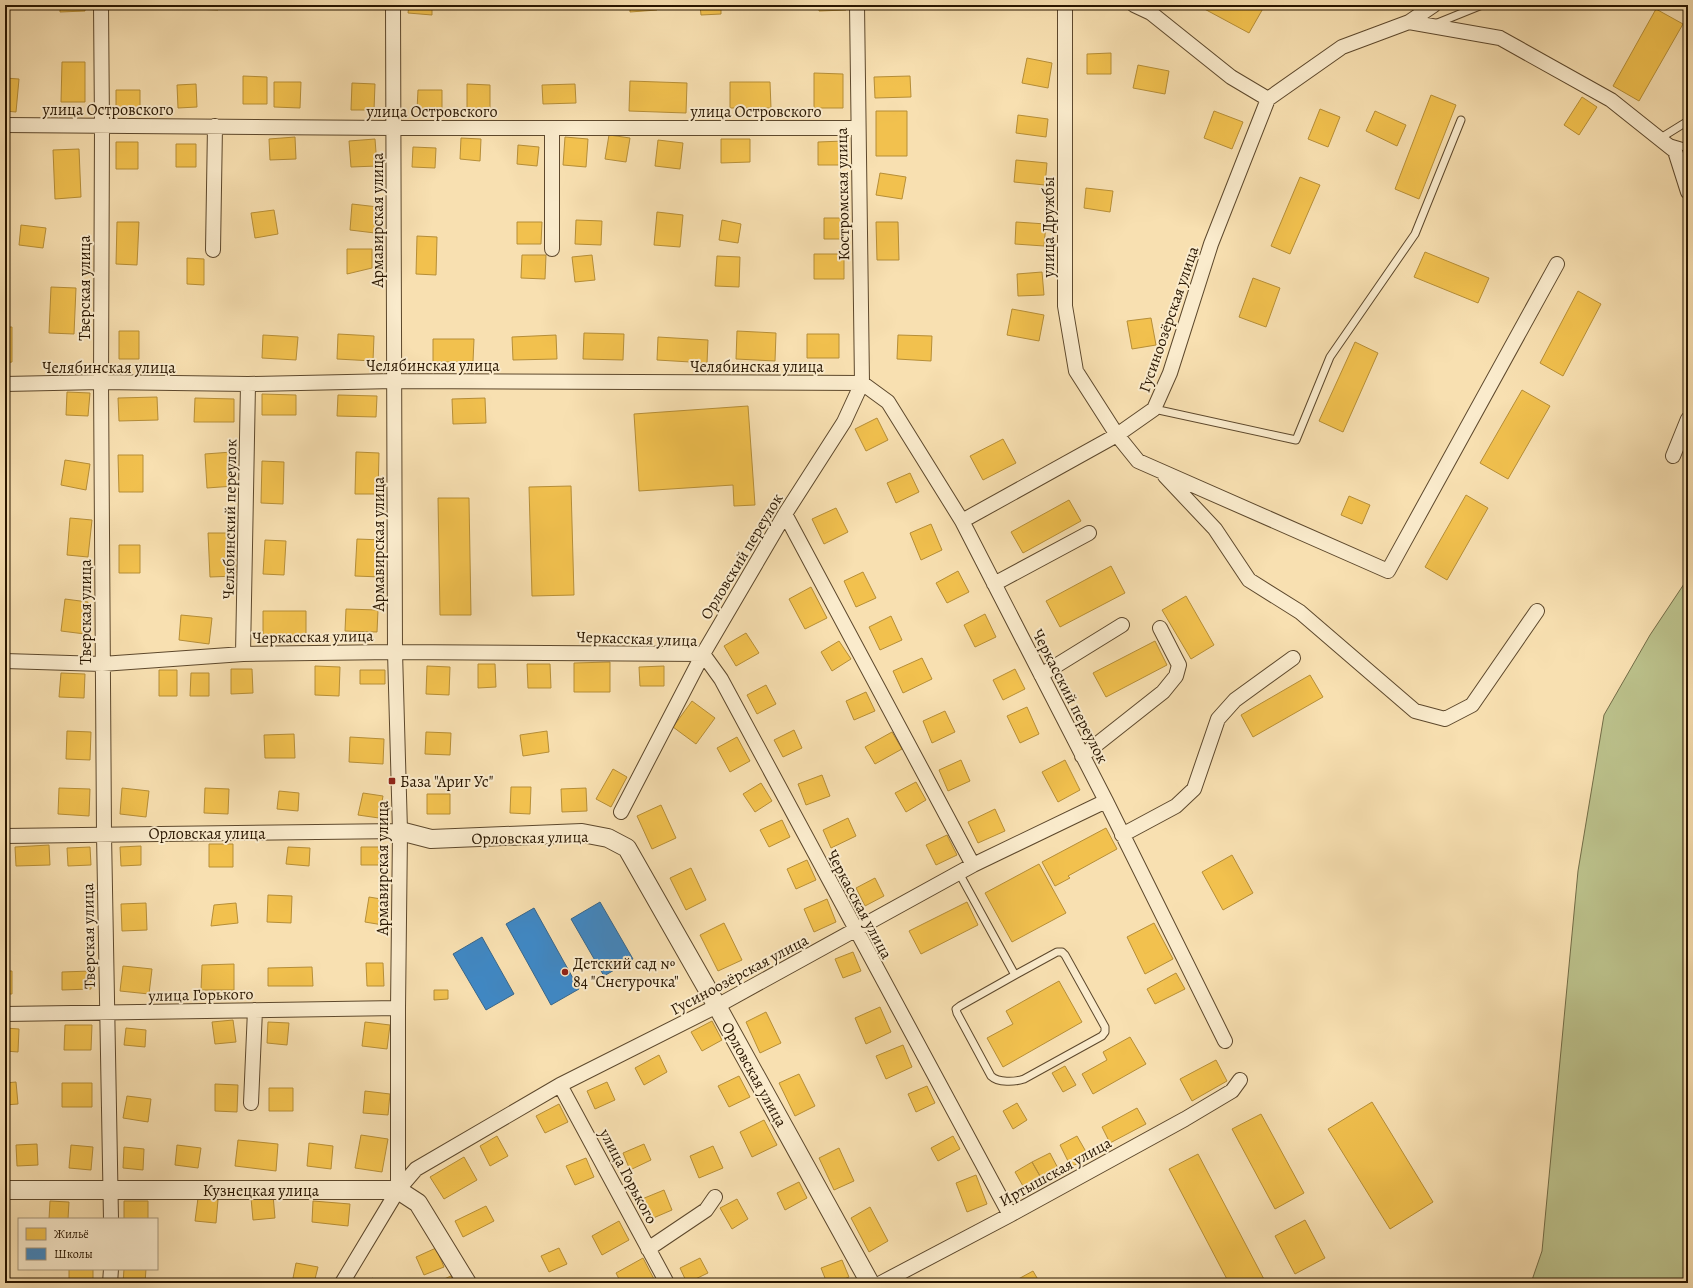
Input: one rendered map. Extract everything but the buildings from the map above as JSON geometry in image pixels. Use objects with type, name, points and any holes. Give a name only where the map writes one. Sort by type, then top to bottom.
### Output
[{"type":"street","name":"Тверская улица","points":[[101,5],[102,664],[106,1012],[111,1218]]},
{"type":"street","name":"Армавирская улица","points":[[393,5],[396,652],[400,832],[398,1190]]},
{"type":"street","name":"Костромская улица","points":[[857,5],[862,383]]},
{"type":"street","name":"улица Дружбы","points":[[1065,5],[1065,306],[1076,371],[1117,435],[1138,461],[1388,571],[1557,264]]},
{"type":"street","points":[[1134,5],[1152,9],[1231,76],[1268,99],[1342,47],[1409,22],[1434,5]]},
{"type":"street","points":[[1409,22],[1500,38],[1611,100],[1675,151],[1688,192]]},
{"type":"street","name":"Гусиноозёрская улица","points":[[962,521],[1117,435],[1154,409],[1170,373],[1211,244],[1268,99]]},
{"type":"street","name":"улица Островского","points":[[5,125],[394,128],[858,128]]},
{"type":"street","points":[[213,250],[215,126]]},
{"type":"street","points":[[552,128],[552,249]]},
{"type":"street","name":"Челябинская улица","points":[[5,384],[101,382],[248,384],[394,381],[862,383]]},
{"type":"street","name":"Орловский переулок","points":[[621,812],[703,654],[784,514],[844,422],[862,383]]},
{"type":"street","name":"Черкасский переулок","points":[[862,383],[888,402],[962,521],[1106,801],[1225,1042]]},
{"type":"street","name":"Челябинский переулок","points":[[243,654],[248,384]]},
{"type":"street","points":[[1673,456],[1688,419]]},
{"type":"street","points":[[1161,471],[1215,529],[1249,580],[1300,612],[1415,711],[1445,719],[1472,705],[1538,612]]},
{"type":"street","points":[[784,514],[973,865]]},
{"type":"street","points":[[994,584],[1089,532]]},
{"type":"street","points":[[1041,675],[1122,625]]},
{"type":"street","points":[[1082,756],[1163,692],[1176,676],[1179,665],[1160,628]]},
{"type":"street","name":"Черкасская улица","points":[[5,661],[102,664],[243,654],[396,652],[703,654],[721,679],[1010,1215]]},
{"type":"street","points":[[1122,836],[1176,806],[1194,789],[1218,720],[1235,700],[1293,658]]},
{"type":"street","name":"Гусиноозёрская улица","points":[[398,1190],[416,1169],[560,1085],[717,1006],[856,931],[973,865],[1106,801]]},
{"type":"street","name":"Орловская улица","points":[[5,836],[400,832],[431,839],[582,833],[608,838],[627,848],[717,1006],[870,1283]]},
{"type":"street","name":"улица Горького","points":[[5,1014],[398,1008]]},
{"type":"street","points":[[251,1103],[255,1010]]},
{"type":"street","name":"Иртышская улица","points":[[881,1283],[1010,1215],[1186,1119],[1232,1090],[1240,1080]]},
{"type":"street","name":"улица Горького","points":[[560,1085],[667,1283]]},
{"type":"street","name":"Кузнецкая улица","points":[[5,1190],[398,1190]]},
{"type":"street","points":[[342,1283],[398,1190],[418,1203],[467,1283]]},
{"type":"street","points":[[648,1248],[706,1210],[715,1197]]},
{"type":"street","points":[[110,1283],[111,1270]]},
{"type":"lane","points":[[1431,26],[1482,5]]},
{"type":"lane","points":[[1154,409],[1296,440],[1330,357],[1415,234],[1461,120]]},
{"type":"lane","points":[[1659,139],[1688,121]]},
{"type":"lane","points":[[1659,139],[1688,148]]},
{"type":"lane","points":[[959,873],[1015,975]]},
{"type":"lane","points":[[1057,952],[1062,952],[1105,1027],[1106,1032],[1102,1036],[1024,1079],[1015,1081],[994,1079],[957,1014],[956,1009],[1015,975],[1057,952]]},
{"type":"green space","points":[[1688,578],[1688,1283],[1531,1283],[1542,1251],[1578,871],[1604,715],[1650,635]]},
{"type":"place","name":"База \"Ариг Ус\"","points":[[392,781]]},
{"type":"place","name":"Детский сад № 84 \"Снегурочка\"","points":[[565,972]]}]
